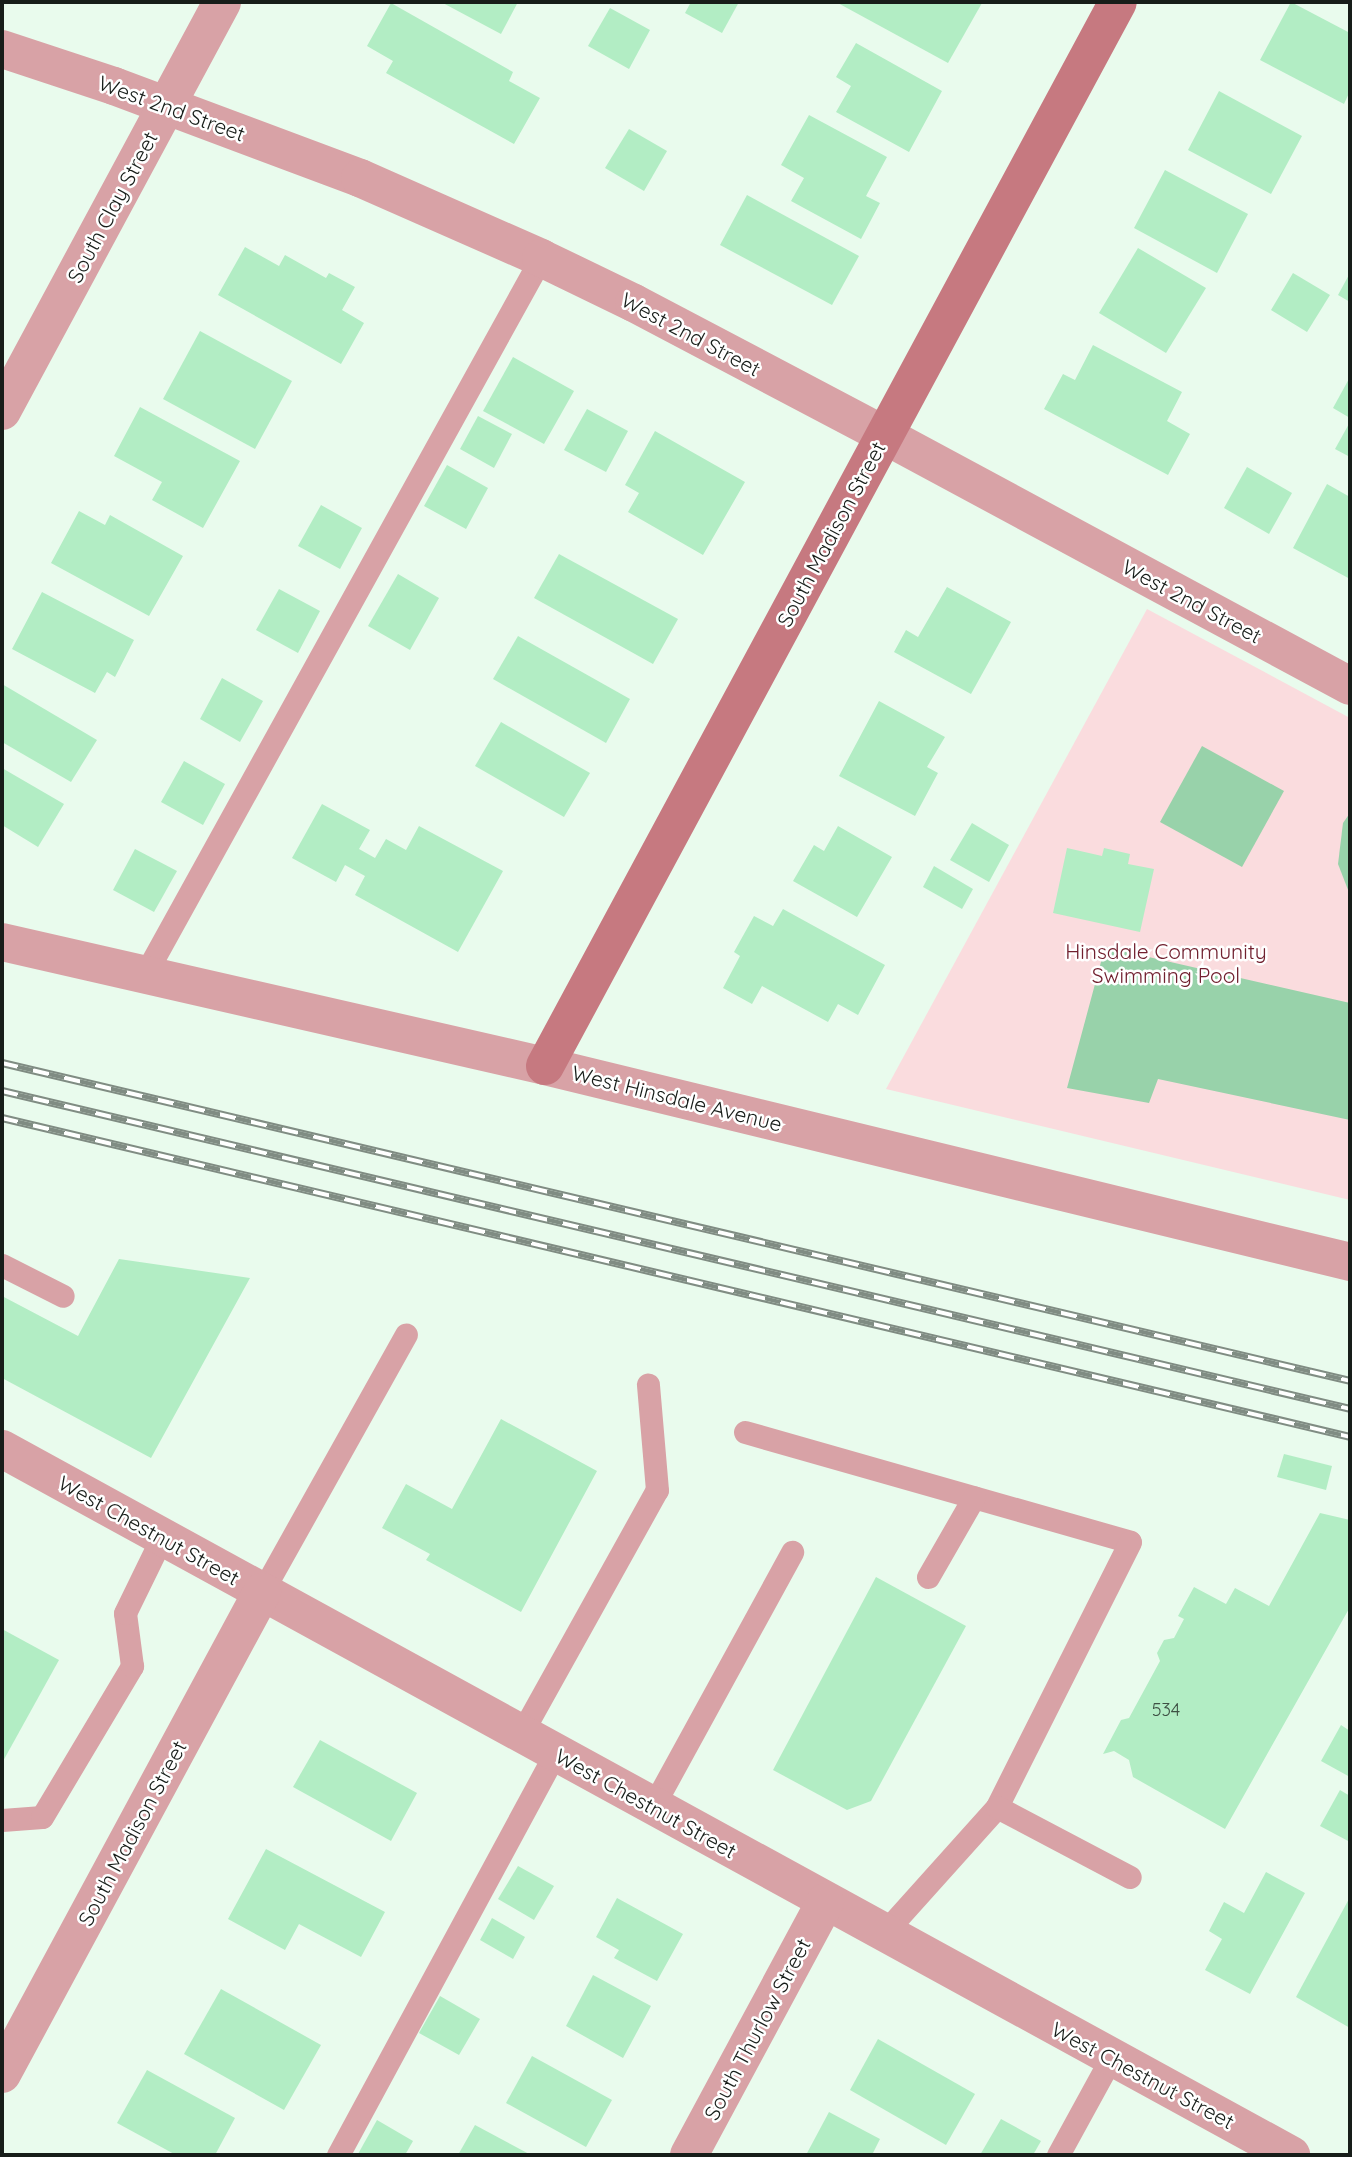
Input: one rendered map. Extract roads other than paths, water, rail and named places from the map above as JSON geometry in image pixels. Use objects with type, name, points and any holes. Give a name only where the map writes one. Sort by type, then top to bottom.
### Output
[{"type":"street","name":"South Clay Street","points":[[2,411],[222,2]]},
{"type":"street","name":"South Madison Street","points":[[545,1066],[1118,2]]},
{"type":"street","name":"West 2nd Street","points":[[2,50],[166,105],[360,178],[541,258],[634,303],[884,435],[1350,686]]},
{"type":"street","name":"West Hinsdale Avenue","points":[[2,942],[545,1066],[1350,1262]]},
{"type":"street","name":"West Chestnut Street","points":[[2,1449],[652,1808],[1291,2155]]},
{"type":"street","name":"South Madison Street","points":[[2,2074],[262,1592]]},
{"type":"street","name":"South Thurlow Street","points":[[689,2155],[825,1902]]},
{"type":"lane","points":[[144,976],[541,258]]},
{"type":"lane","points":[[2,1265],[63,1296]]},
{"type":"lane","points":[[262,1592],[406,1334]]},
{"type":"lane","points":[[522,1734],[657,1490],[648,1384]]},
{"type":"lane","points":[[745,1432],[1130,1542],[997,1807],[883,1934]]},
{"type":"lane","points":[[929,1577],[974,1497]]},
{"type":"lane","points":[[2,1820],[42,1817],[132,1666],[125,1613],[162,1538]]},
{"type":"lane","points":[[652,1808],[792,1552]]},
{"type":"lane","points":[[338,2155],[555,1753]]},
{"type":"lane","points":[[997,1807],[1130,1877]]},
{"type":"lane","points":[[1058,2155],[1111,2058]]},
{"type":"railway","points":[[2,1063],[1350,1381]]},
{"type":"railway","points":[[2,1091],[1350,1409]]},
{"type":"railway","points":[[2,1118],[1350,1437]]},
{"type":"park label","name":"Hinsdale Community Swimming Pool","points":[[1166,963]]}]
